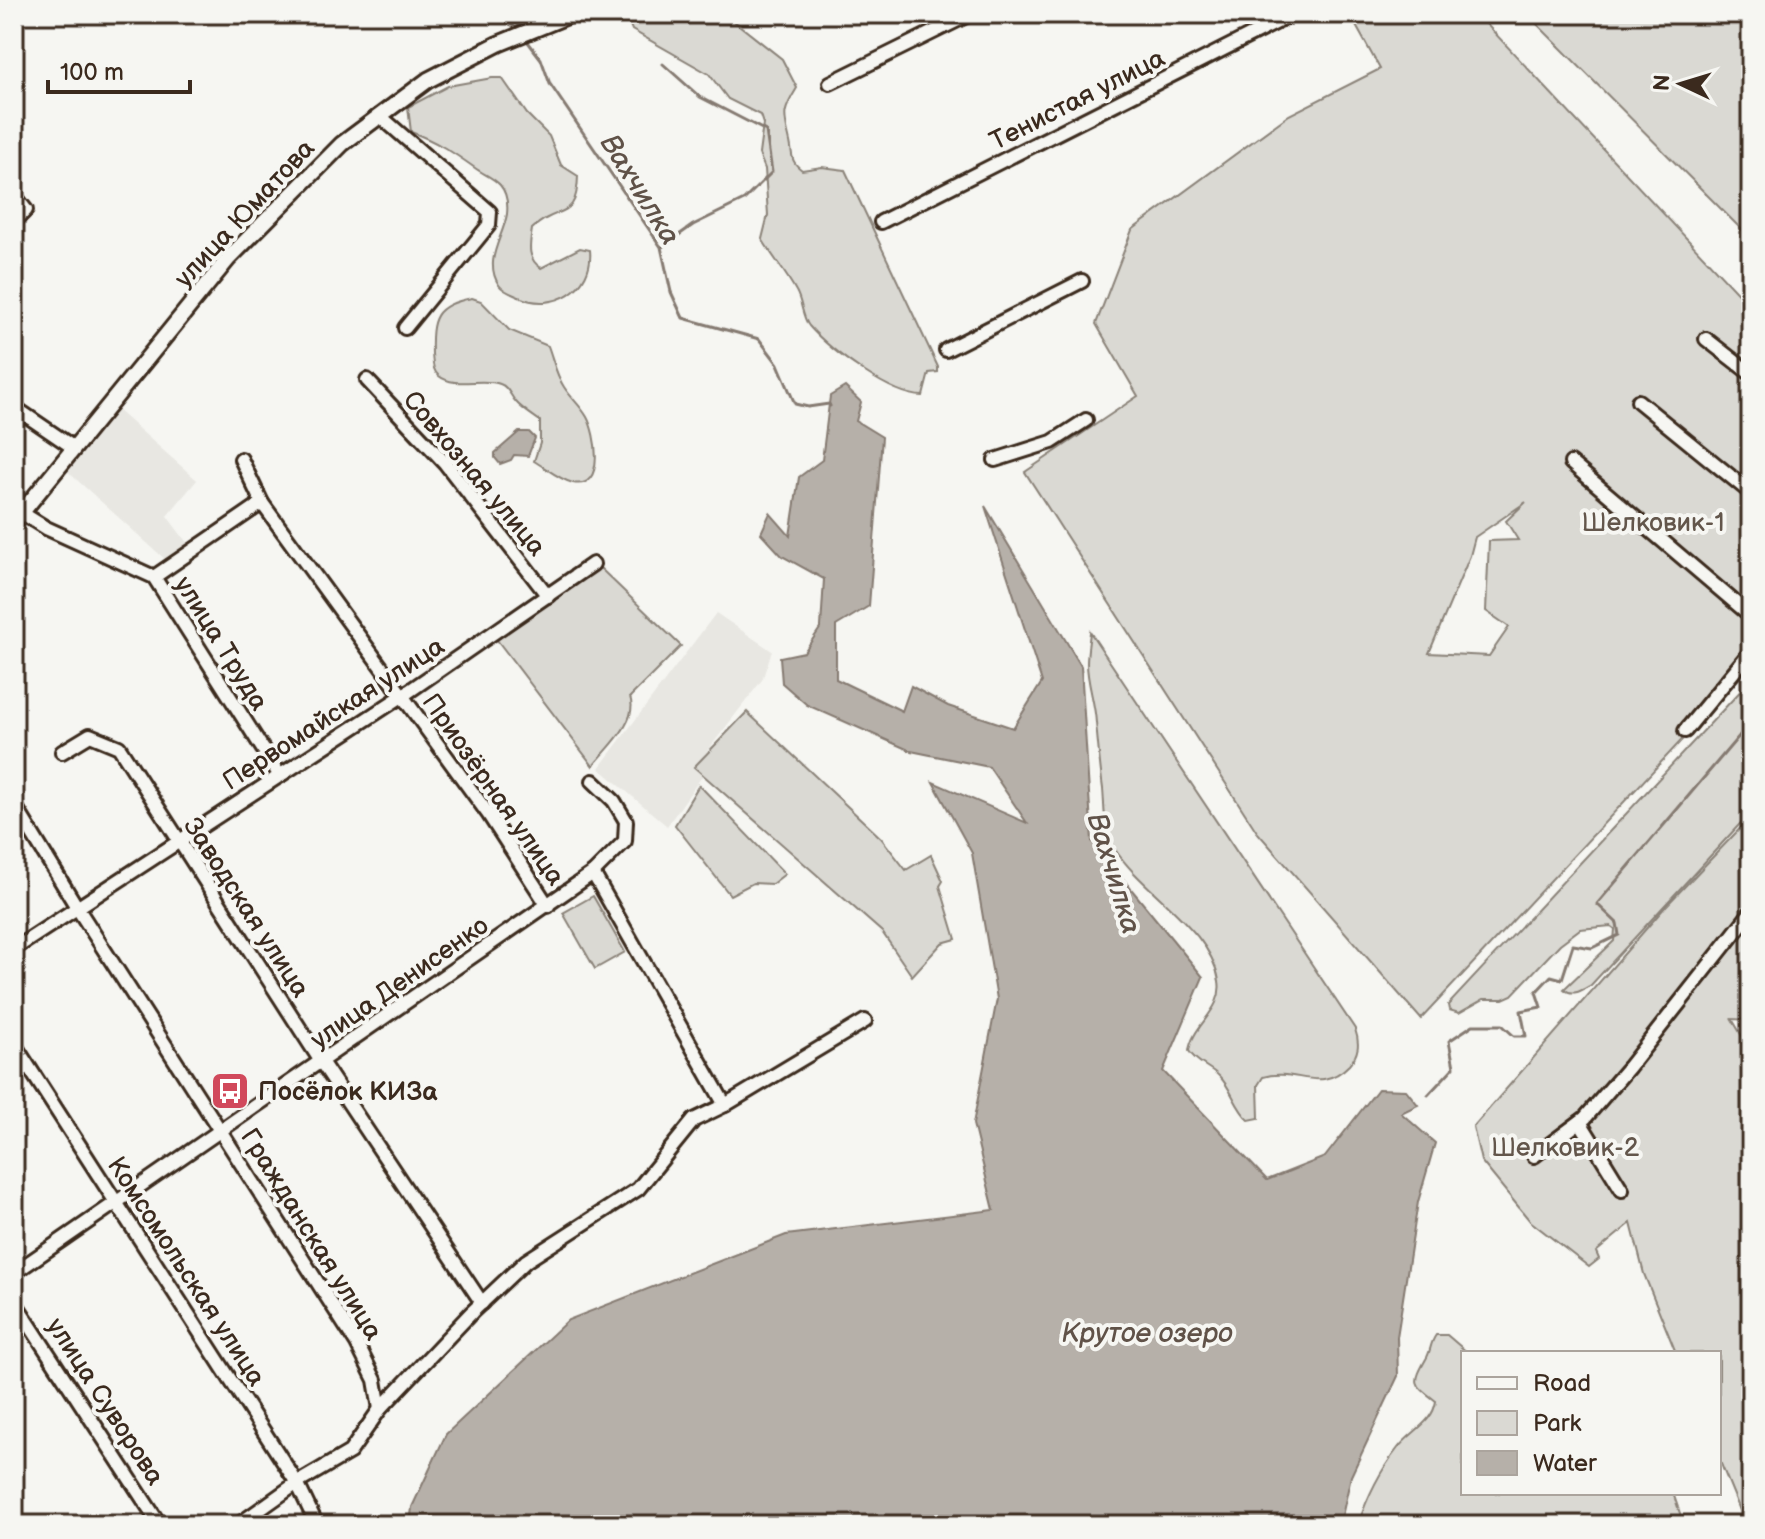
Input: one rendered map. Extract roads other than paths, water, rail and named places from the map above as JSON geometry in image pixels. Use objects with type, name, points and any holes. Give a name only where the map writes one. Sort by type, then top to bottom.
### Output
[{"type":"main road","name":"улица Юматова","points":[[18,518],[228,259],[342,144],[428,80],[498,44],[572,14]]},
{"type":"street","points":[[830,83],[970,14]]},
{"type":"street","name":"Тенистая улица","points":[[881,222],[1293,14]]},
{"type":"street","points":[[380,116],[490,212],[489,225],[405,328]]},
{"type":"street","points":[[14,195],[26,210],[14,222]]},
{"type":"street","points":[[946,350],[1082,281]]},
{"type":"street","points":[[1706,339],[1751,374]]},
{"type":"street","name":"Совхозная улица","points":[[367,380],[445,463],[548,596]]},
{"type":"street","points":[[1638,401],[1751,493]]},
{"type":"street","points":[[14,407],[74,448]]},
{"type":"street","points":[[995,460],[1052,442],[1086,420]]},
{"type":"street","name":"Приозёрная улица","points":[[241,459],[262,503],[489,815],[548,906]]},
{"type":"street","points":[[1571,463],[1751,616]]},
{"type":"street","points":[[154,577],[262,503]]},
{"type":"street","name":"улица Труда","points":[[18,518],[154,577],[280,776]]},
{"type":"street","name":"Первомайская улица","points":[[14,949],[402,696],[593,564]]},
{"type":"street","points":[[1685,731],[1751,651]]},
{"type":"street","name":"Заводская улица","points":[[62,752],[90,735],[119,747],[322,1063],[482,1303]]},
{"type":"street","name":"улица Денисенко","points":[[14,1273],[593,873],[625,841],[626,821],[614,801],[593,781]]},
{"type":"street","name":"Гражданская улица","points":[[14,804],[357,1344],[375,1380],[380,1409]]},
{"type":"street","name":"Приозёрная улица","points":[[593,873],[725,1105]]},
{"type":"street","points":[[1534,1156],[1580,1122],[1629,1067],[1751,912]]},
{"type":"street","points":[[238,1525],[297,1483],[350,1452],[380,1409],[482,1303],[526,1261],[638,1189],[694,1120],[725,1105],[865,1021]]},
{"type":"street","name":"Комсомольская улица","points":[[14,1044],[297,1483],[317,1525]]},
{"type":"street","points":[[1580,1122],[1622,1190]]},
{"type":"street","name":"улица Суворова","points":[[14,1301],[160,1525]]},
{"type":"water","name":"Крутое озеро","points":[[845,387],[861,402],[856,421],[882,437],[869,606],[836,626],[836,679],[902,711],[911,686],[948,706],[1013,728],[1042,682],[985,506],[1081,666],[1092,841],[1203,977],[1163,1071],[1267,1180],[1325,1157],[1378,1089],[1406,1090],[1418,1105],[1401,1113],[1435,1143],[1418,1202],[1397,1337],[1398,1376],[1351,1476],[1340,1525],[410,1525],[412,1507],[446,1434],[568,1320],[786,1235],[994,1210],[973,1124],[997,999],[972,853],[933,782],[1027,823],[989,767],[911,751],[807,705],[782,683],[780,657],[804,652],[821,627],[824,579],[782,556],[761,533],[770,513],[790,536],[799,477],[822,460],[830,396]]},
{"type":"water","points":[[519,432],[529,432],[535,438],[528,456],[514,455],[511,460],[500,464],[495,453]]},
{"type":"waterway","name":"Вахчилка","points":[[498,14],[517,29]]},
{"type":"waterway","name":"Вахчилка","points":[[525,38],[541,59],[550,84],[661,247],[671,292],[683,318],[759,339],[778,364],[795,404],[830,406]]},
{"type":"waterway","points":[[662,247],[693,225],[744,200],[772,172],[766,131],[700,97],[663,64]]},
{"type":"waterway","points":[[1428,1095],[1454,1067],[1449,1041],[1473,1025],[1502,1025],[1514,1036],[1526,1036],[1521,1011],[1541,1007],[1536,992],[1551,976],[1562,979],[1573,945],[1592,948],[1619,935],[1617,923],[1597,904],[1751,722]]},
{"type":"place","name":"Посёлок КИЗа","points":[[230,1091]]},
{"type":"park label","name":"Шелковик-1","points":[[1653,522]]},
{"type":"park label","name":"Шелковик-2","points":[[1565,1147]]}]
